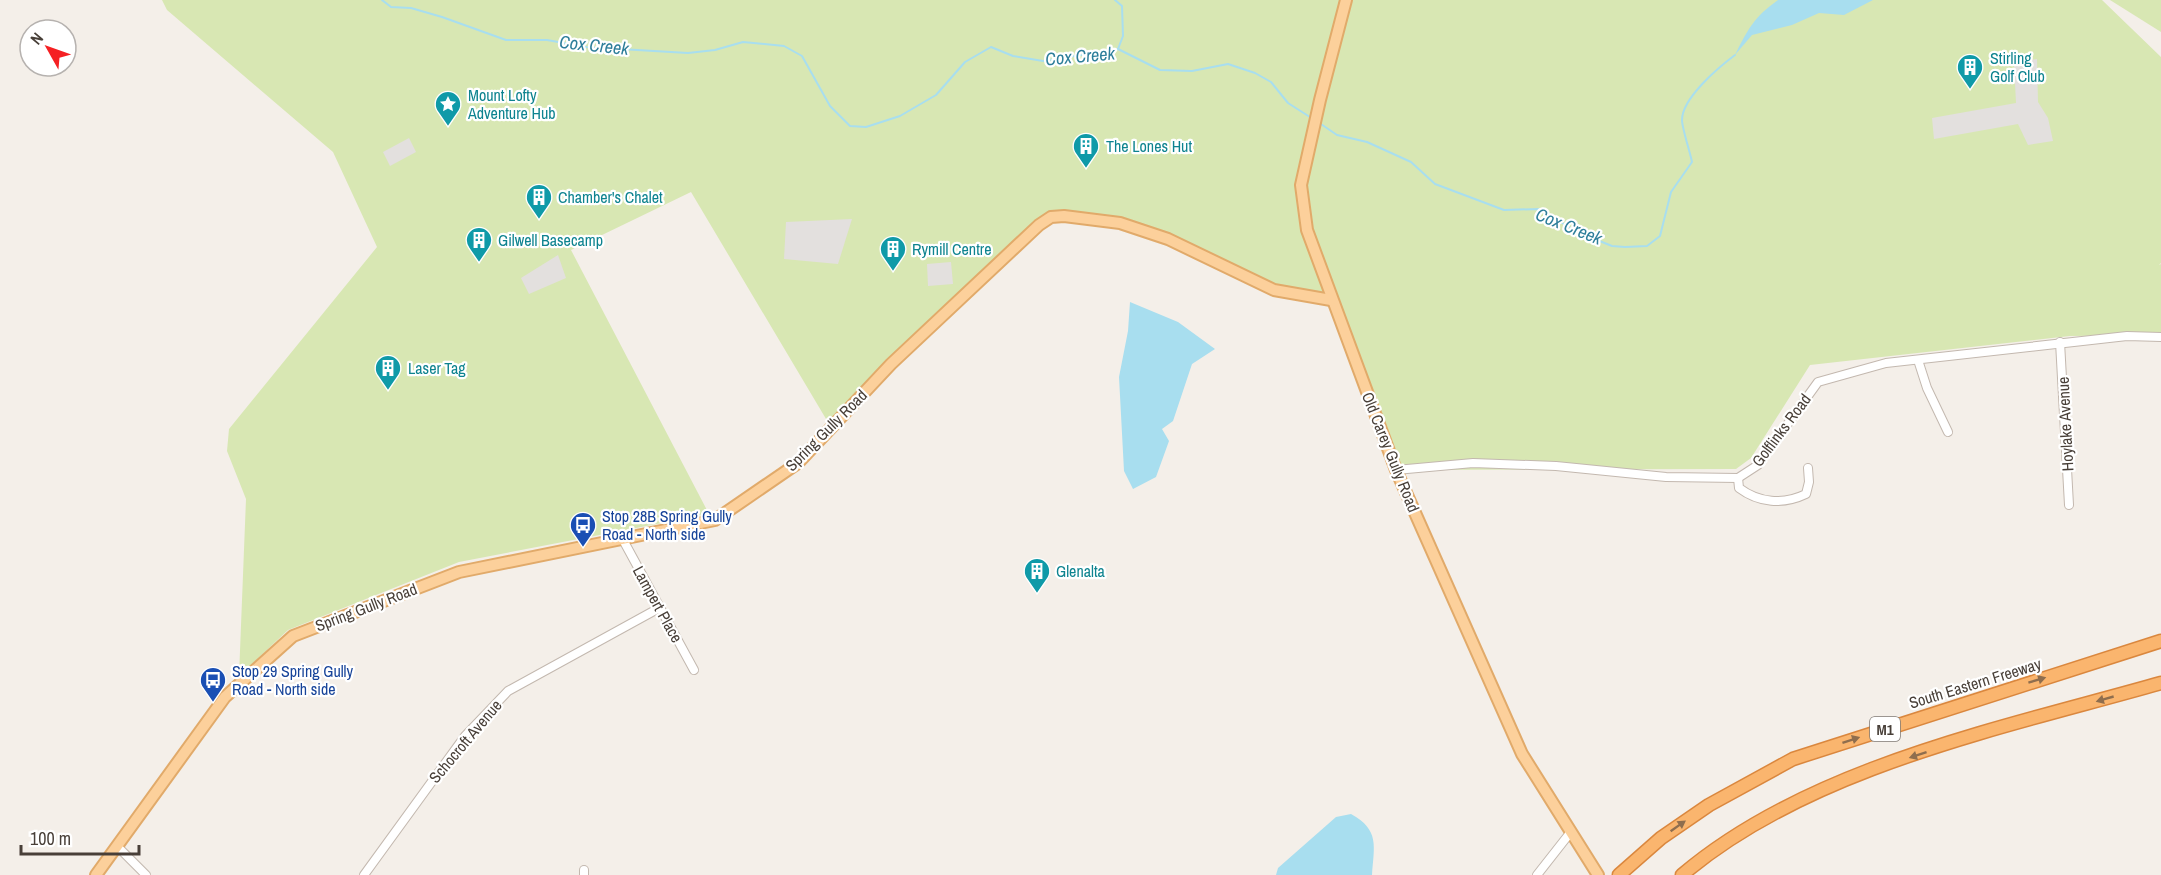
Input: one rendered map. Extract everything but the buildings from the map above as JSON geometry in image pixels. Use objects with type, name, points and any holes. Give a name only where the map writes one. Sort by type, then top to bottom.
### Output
[{"type":"highway","name":"South Eastern Freeway","points":[[1619,875],[1661,838],[1709,805],[1793,759],[2161,641]]},
{"type":"highway","name":"M1","points":[[1682,875],[1739,833],[1814,792],[1888,764],[2007,726],[2161,683]]},
{"type":"main road","name":"Old Carey Gully Road","points":[[1346,0],[1301,185],[1306,230],[1396,470],[1522,754],[1598,875]]},
{"type":"main road","name":"Spring Gully Road","points":[[96,875],[225,697],[293,636],[459,572],[715,520],[798,463],[891,364],[1051,217],[1120,223],[1168,240],[1274,290],[1331,300]]},
{"type":"street","name":"Golflinks Road","points":[[1396,470],[1473,463],[1556,466],[1666,477],[1738,478],[1758,465],[1818,382],[1886,363],[2060,342],[2127,336],[2161,337]]},
{"type":"street","name":"Hoylake Avenue","points":[[2060,342],[2069,505]]},
{"type":"street","points":[[1918,360],[1934,405],[1948,432]]},
{"type":"street","points":[[1738,478],[1739,488],[1747,493],[1770,502],[1793,500],[1806,494],[1809,482],[1808,468]]},
{"type":"street","name":"Lampert Place","points":[[622,538],[694,670]]},
{"type":"street","name":"Schocroft Avenue","points":[[364,875],[452,754],[508,691],[661,607]]},
{"type":"street","points":[[1537,875],[1570,833]]},
{"type":"street","points":[[117,846],[146,875]]},
{"type":"green space","points":[[162,0],[2102,0],[2161,57],[2161,263],[2159,265],[2161,264],[2161,335],[2070,336],[1810,365],[1751,458],[1736,469],[1396,470],[1331,300],[1274,290],[1120,223],[1064,216],[1039,225],[832,429],[691,192],[571,250],[709,514],[459,562],[288,630],[239,676],[246,499],[227,451],[229,429],[377,247],[333,152],[167,10]]},
{"type":"green space","points":[[2110,0],[2161,0],[2161,32]]},
{"type":"shaded area","points":[[2037,59],[2038,102],[2048,118],[2053,141],[2028,145],[2018,124],[1934,139],[1932,118],[2016,103],[2014,63]]},
{"type":"shaded area","points":[[409,138],[416,152],[390,166],[383,152]]},
{"type":"shaded area","points":[[852,219],[838,264],[784,259],[786,222]]},
{"type":"shaded area","points":[[558,255],[566,278],[529,294],[521,278]]},
{"type":"shaded area","points":[[951,262],[953,284],[928,286],[927,264]]},
{"type":"water","points":[[1778,0],[1873,0],[1844,15],[1819,13],[1792,25],[1752,35],[1735,55],[1752,24]]},
{"type":"water","points":[[1130,302],[1178,322],[1215,349],[1192,364],[1173,421],[1162,429],[1169,441],[1156,477],[1133,489],[1124,471],[1119,377],[1128,331]]},
{"type":"water","points":[[1351,814],[1367,826],[1371,833],[1374,847],[1372,875],[1276,875],[1278,868],[1336,817]]},
{"type":"waterway","name":"Cox Creek","points":[[382,0],[391,7],[411,8],[506,40],[547,40],[586,47],[688,53],[715,50],[743,42],[784,46],[802,56],[830,106],[850,126],[866,127],[900,116],[936,95],[965,62],[991,47],[1013,56],[1043,61],[1118,49],[1160,70],[1192,71],[1228,64],[1255,73],[1271,82],[1288,103],[1313,119]]},
{"type":"waterway","points":[[1115,0],[1122,6],[1123,36],[1118,49]]},
{"type":"waterway","name":"Cox Creek","points":[[1318,122],[1337,135],[1367,142],[1411,162],[1435,184],[1504,210],[1539,209],[1577,232],[1612,246],[1647,246],[1660,236],[1671,192],[1692,162],[1682,124],[1688,102],[1702,84],[1735,55]]},
{"type":"place","name":"Stirling Golf Club","points":[[1970,90]]},
{"type":"place","name":"Mount Lofty Adventure Hub","points":[[448,127]]},
{"type":"place","name":"The Lones Hut","points":[[1086,169]]},
{"type":"place","name":"Chamber's Chalet","points":[[539,220]]},
{"type":"place","name":"Gilwell Basecamp","points":[[479,263]]},
{"type":"place","name":"Rymill Centre","points":[[893,272]]},
{"type":"place","name":"Laser Tag","points":[[388,391]]},
{"type":"place","name":"Stop 28B Spring Gully Road - North side","points":[[583,548]]},
{"type":"place","name":"Glenalta","points":[[1037,594]]},
{"type":"place","name":"Stop 29 Spring Gully Road - North side","points":[[213,703]]}]
